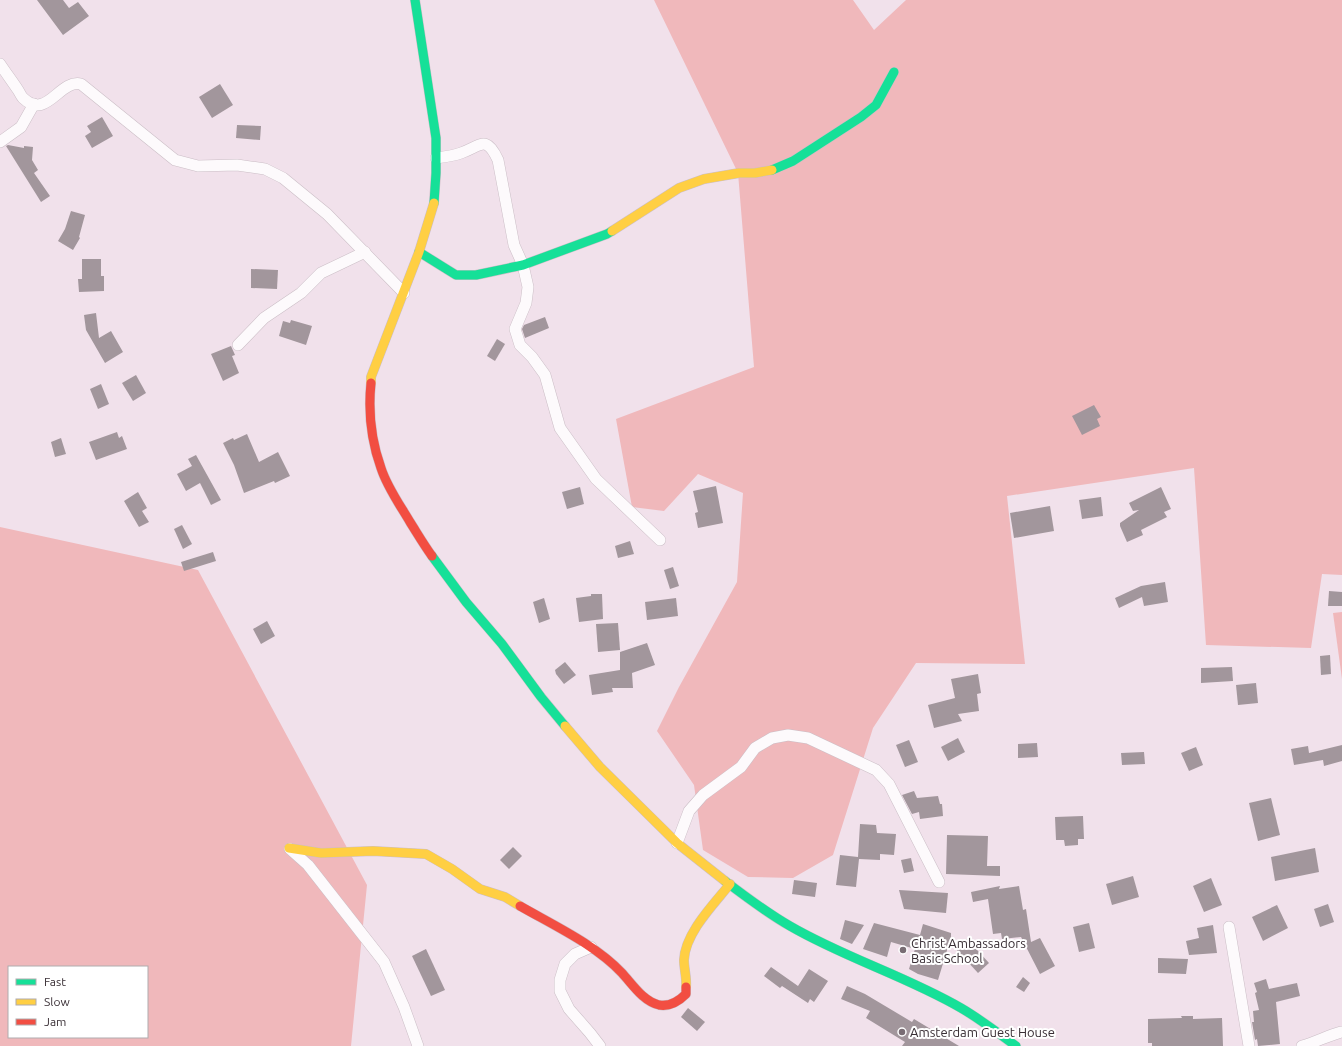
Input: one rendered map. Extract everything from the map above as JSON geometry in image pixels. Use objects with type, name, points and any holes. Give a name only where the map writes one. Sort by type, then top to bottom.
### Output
[{"type":"main road","points":[[415,0],[436,138],[434,203],[419,252],[371,377],[368,404],[381,469],[394,496],[429,552],[466,602],[502,644],[540,697],[600,767],[677,843],[750,900],[790,926],[821,942],[901,977],[961,1008],[1016,1046]]},
{"type":"main road","points":[[419,252],[456,275],[476,275],[524,265],[607,234],[679,188],[704,179],[739,172],[755,173],[769,171],[793,161],[876,106],[894,72]]},
{"type":"main road","points":[[289,848],[321,853],[373,851],[426,854],[452,869],[480,889],[505,897],[591,947],[621,972],[649,1001],[660,1005],[669,1005],[679,1001],[686,994],[687,980],[684,960],[687,945],[693,932],[730,884]]},
{"type":"street","points":[[0,64],[23,98],[34,104],[43,105],[71,85],[81,84],[175,160],[198,166],[237,164],[265,169],[283,178],[327,214],[404,293]]},
{"type":"street","points":[[0,142],[21,127],[34,104]]},
{"type":"street","points":[[436,158],[462,153],[479,144],[488,145],[493,149],[498,160],[514,245],[524,265],[528,287],[526,303],[515,329],[520,345],[532,357],[545,375],[560,428],[596,479],[660,540]]},
{"type":"street","points":[[238,345],[264,318],[301,293],[321,273],[365,252]]},
{"type":"street","points":[[677,843],[688,811],[703,795],[741,767],[755,748],[772,738],[788,735],[808,738],[876,770],[889,784],[939,882]]},
{"type":"street","points":[[289,848],[308,865],[384,962],[404,1007],[418,1046]]},
{"type":"street","points":[[1229,927],[1249,1046]]},
{"type":"street","points":[[591,947],[575,954],[565,964],[560,980],[560,991],[569,1009],[590,1032],[600,1046]]},
{"type":"street","points":[[1302,1046],[1341,1032]]},
{"type":"shaded area","points":[[654,0],[853,0],[874,30],[906,0],[1342,0],[1342,575],[1322,574],[1311,648],[1206,645],[1194,468],[1007,496],[1025,664],[916,663],[873,728],[833,855],[793,878],[748,877],[703,850],[694,785],[657,731],[679,687],[737,582],[743,493],[698,474],[664,511],[632,507],[616,419],[754,367],[738,173]]},
{"type":"shaded area","points":[[0,527],[198,570],[367,885],[351,1046],[0,1046]]},
{"type":"shaded area","points":[[1342,612],[1342,679],[1333,613]]},
{"type":"building","points":[[37,0],[63,0],[69,8],[78,2],[89,16],[63,35]]},
{"type":"building","points":[[220,84],[233,105],[212,118],[199,97]]},
{"type":"building","points":[[102,117],[113,136],[92,148],[85,136],[91,132],[87,126]]},
{"type":"building","points":[[237,125],[261,126],[260,140],[236,138]]},
{"type":"building","points":[[8,145],[24,148],[24,146],[33,147],[32,160],[38,170],[34,173],[50,196],[41,202],[6,146]]},
{"type":"building","points":[[71,211],[85,215],[80,238],[73,250],[58,241],[65,229]]},
{"type":"building","points":[[82,259],[101,259],[101,276],[104,276],[104,291],[79,292],[78,279],[82,279]]},
{"type":"building","points":[[251,269],[278,270],[277,289],[251,288]]},
{"type":"building","points":[[96,313],[99,338],[111,331],[123,352],[105,363],[86,330],[84,315]]},
{"type":"building","points":[[545,317],[549,328],[525,338],[522,329],[524,325]]},
{"type":"building","points":[[291,320],[312,326],[306,345],[279,336],[283,321],[290,323]]},
{"type":"building","points":[[497,339],[505,344],[495,361],[487,356]]},
{"type":"building","points":[[231,346],[235,355],[232,356],[239,373],[223,381],[211,354]]},
{"type":"building","points":[[136,375],[146,393],[133,401],[122,383]]},
{"type":"building","points":[[101,384],[109,404],[98,409],[90,389]]},
{"type":"building","points":[[1094,405],[1101,417],[1097,419],[1100,426],[1082,435],[1072,416]]},
{"type":"building","points":[[117,432],[119,438],[122,436],[127,449],[96,460],[89,442]]},
{"type":"building","points":[[247,434],[259,462],[278,452],[290,476],[275,483],[274,481],[244,493],[234,465],[223,443]]},
{"type":"building","points":[[61,438],[66,454],[55,457],[51,442]]},
{"type":"building","points":[[196,455],[221,500],[211,505],[200,483],[186,491],[177,474],[192,466],[188,459]]},
{"type":"building","points":[[716,486],[723,523],[698,528],[695,513],[698,512],[693,491]]},
{"type":"building","points":[[580,487],[584,504],[567,509],[562,492]]},
{"type":"building","points":[[1161,487],[1171,509],[1164,512],[1167,517],[1141,530],[1143,535],[1127,542],[1120,523],[1139,510],[1133,511],[1129,503]]},
{"type":"building","points":[[138,492],[147,508],[142,511],[149,522],[139,527],[124,501]]},
{"type":"building","points":[[1101,497],[1103,516],[1082,519],[1079,500]]},
{"type":"building","points":[[1050,506],[1054,531],[1014,538],[1010,513]]},
{"type":"building","points":[[182,525],[192,544],[183,549],[174,529]]},
{"type":"building","points":[[630,541],[634,554],[618,558],[615,546]]},
{"type":"building","points":[[213,552],[216,561],[184,571],[181,562]]},
{"type":"building","points":[[673,567],[679,586],[670,589],[664,570]]},
{"type":"building","points":[[1165,582],[1168,602],[1144,606],[1142,597],[1119,608],[1115,598],[1141,586]]},
{"type":"building","points":[[1329,591],[1342,592],[1342,606],[1328,606]]},
{"type":"building","points":[[591,594],[602,594],[603,619],[579,622],[576,598],[591,596]]},
{"type":"building","points":[[544,598],[550,619],[539,623],[533,602]]},
{"type":"building","points":[[676,598],[678,616],[647,620],[645,602]]},
{"type":"building","points":[[267,621],[275,636],[261,644],[253,629]]},
{"type":"building","points":[[618,623],[620,650],[598,652],[596,624]]},
{"type":"building","points":[[647,643],[655,665],[632,673],[633,688],[612,688],[613,692],[592,695],[589,675],[620,670],[620,652]]},
{"type":"building","points":[[1330,655],[1331,674],[1321,675],[1320,656]]},
{"type":"building","points":[[565,662],[576,675],[564,684],[556,674],[555,670]]},
{"type":"building","points":[[1232,667],[1233,681],[1201,683],[1201,668]]},
{"type":"building","points":[[978,674],[981,693],[977,694],[979,711],[958,714],[962,721],[934,728],[928,705],[955,698],[951,679]]},
{"type":"building","points":[[1256,683],[1258,703],[1238,705],[1236,685]]},
{"type":"building","points":[[958,738],[965,752],[948,761],[941,747]]},
{"type":"building","points":[[909,740],[918,762],[905,767],[896,745]]},
{"type":"building","points":[[1037,743],[1038,757],[1018,758],[1018,744]]},
{"type":"building","points":[[1342,745],[1342,761],[1324,766],[1323,760],[1294,765],[1291,749],[1308,746],[1309,753]]},
{"type":"building","points":[[1196,747],[1203,765],[1189,771],[1181,753]]},
{"type":"building","points":[[1144,752],[1145,764],[1122,765],[1121,753]]},
{"type":"building","points":[[914,791],[917,798],[938,796],[940,804],[942,804],[943,816],[920,819],[919,812],[912,814],[902,795]]},
{"type":"building","points":[[1271,798],[1280,835],[1258,841],[1249,803]]},
{"type":"building","points":[[1083,816],[1084,839],[1078,839],[1078,845],[1065,846],[1064,840],[1056,840],[1055,817]]},
{"type":"building","points":[[860,824],[876,825],[877,833],[896,834],[894,855],[880,854],[880,860],[859,859],[856,887],[836,885],[840,855],[858,857]]},
{"type":"building","points":[[947,835],[988,836],[987,866],[1000,866],[1000,876],[946,874]]},
{"type":"building","points":[[513,847],[522,856],[509,869],[500,860]]},
{"type":"building","points":[[1315,848],[1319,872],[1275,881],[1271,857]]},
{"type":"building","points":[[911,858],[914,871],[904,873],[901,860]]},
{"type":"building","points":[[1133,876],[1139,897],[1112,905],[1106,884]]},
{"type":"building","points":[[1211,878],[1222,905],[1204,912],[1193,886]]},
{"type":"building","points":[[794,880],[817,883],[815,897],[792,894]]},
{"type":"building","points":[[1000,886],[999,889],[1019,886],[1023,910],[1026,909],[1031,942],[1040,938],[1055,966],[1040,974],[1021,937],[1002,939],[1001,933],[993,934],[988,899],[973,902],[971,892]]},
{"type":"building","points":[[899,890],[948,893],[946,913],[904,909]]},
{"type":"building","points":[[1328,904],[1334,922],[1320,927],[1314,909]]},
{"type":"building","points":[[1277,905],[1288,928],[1263,941],[1252,917]]},
{"type":"building","points":[[845,920],[864,925],[852,944],[840,939]]},
{"type":"building","points":[[874,923],[920,935],[923,924],[951,933],[938,980],[918,974],[909,969],[915,949],[891,942],[887,957],[863,949]]},
{"type":"building","points":[[1089,923],[1095,948],[1079,952],[1073,927]]},
{"type":"building","points":[[1213,925],[1217,953],[1189,955],[1186,941],[1199,938],[1197,928]]},
{"type":"building","points":[[967,939],[989,963],[978,973],[956,949]]},
{"type":"building","points":[[426,949],[445,990],[431,996],[412,956]]},
{"type":"building","points":[[1158,958],[1188,959],[1186,974],[1158,973]]},
{"type":"building","points":[[771,967],[798,986],[809,969],[828,981],[814,1002],[810,999],[808,1003],[782,986],[780,988],[764,976]]},
{"type":"building","points":[[1023,977],[1030,983],[1024,992],[1016,987]]},
{"type":"building","points":[[1266,979],[1269,989],[1297,983],[1300,996],[1276,1002],[1280,1044],[1258,1046],[1257,1039],[1255,1040],[1252,1022],[1254,1022],[1253,1011],[1259,1010],[1255,993],[1257,992],[1254,983]]},
{"type":"building","points":[[847,986],[865,994],[912,1022],[914,1019],[959,1046],[902,1046],[905,1042],[866,1018],[870,1011],[841,999]]},
{"type":"building","points":[[688,1008],[705,1022],[697,1031],[681,1017]]},
{"type":"building","points":[[1181,1016],[1193,1016],[1193,1019],[1222,1018],[1223,1046],[1152,1046],[1152,1043],[1148,1043],[1148,1019],[1182,1018]]},
{"type":"traffic: fast","points":[[415,0],[436,138],[434,203]]},
{"type":"traffic: fast","points":[[772,170],[793,161],[861,117],[876,105],[894,72]]},
{"type":"traffic: fast","points":[[419,252],[456,275],[476,275],[523,265],[612,231]]},
{"type":"traffic: fast","points":[[432,556],[466,602],[502,644],[541,697],[565,726]]},
{"type":"traffic: fast","points":[[725,881],[790,926],[832,948],[919,986],[961,1008],[1016,1046]]},
{"type":"traffic: slow","points":[[612,231],[679,188],[704,179],[739,173],[755,173],[772,170]]},
{"type":"traffic: slow","points":[[371,383],[371,377],[419,252],[434,203]]},
{"type":"traffic: slow","points":[[565,726],[600,767],[677,843],[725,881]]},
{"type":"traffic: slow","points":[[289,848],[321,853],[373,851],[426,854],[452,869],[480,889],[505,897],[520,906]]},
{"type":"traffic: slow","points":[[686,987],[684,960],[689,940],[701,919],[730,884]]},
{"type":"traffic: jam","points":[[371,383],[371,426],[381,468],[394,496],[432,556]]},
{"type":"traffic: jam","points":[[520,906],[574,936],[600,953],[612,963],[643,996],[653,1003],[659,1005],[674,1003],[686,994],[686,987]]},
{"type":"place","name":"Christ Ambassadors Basic School","points":[[903,950]]},
{"type":"place","name":"Amsterdam Guest House","points":[[902,1032]]}]
